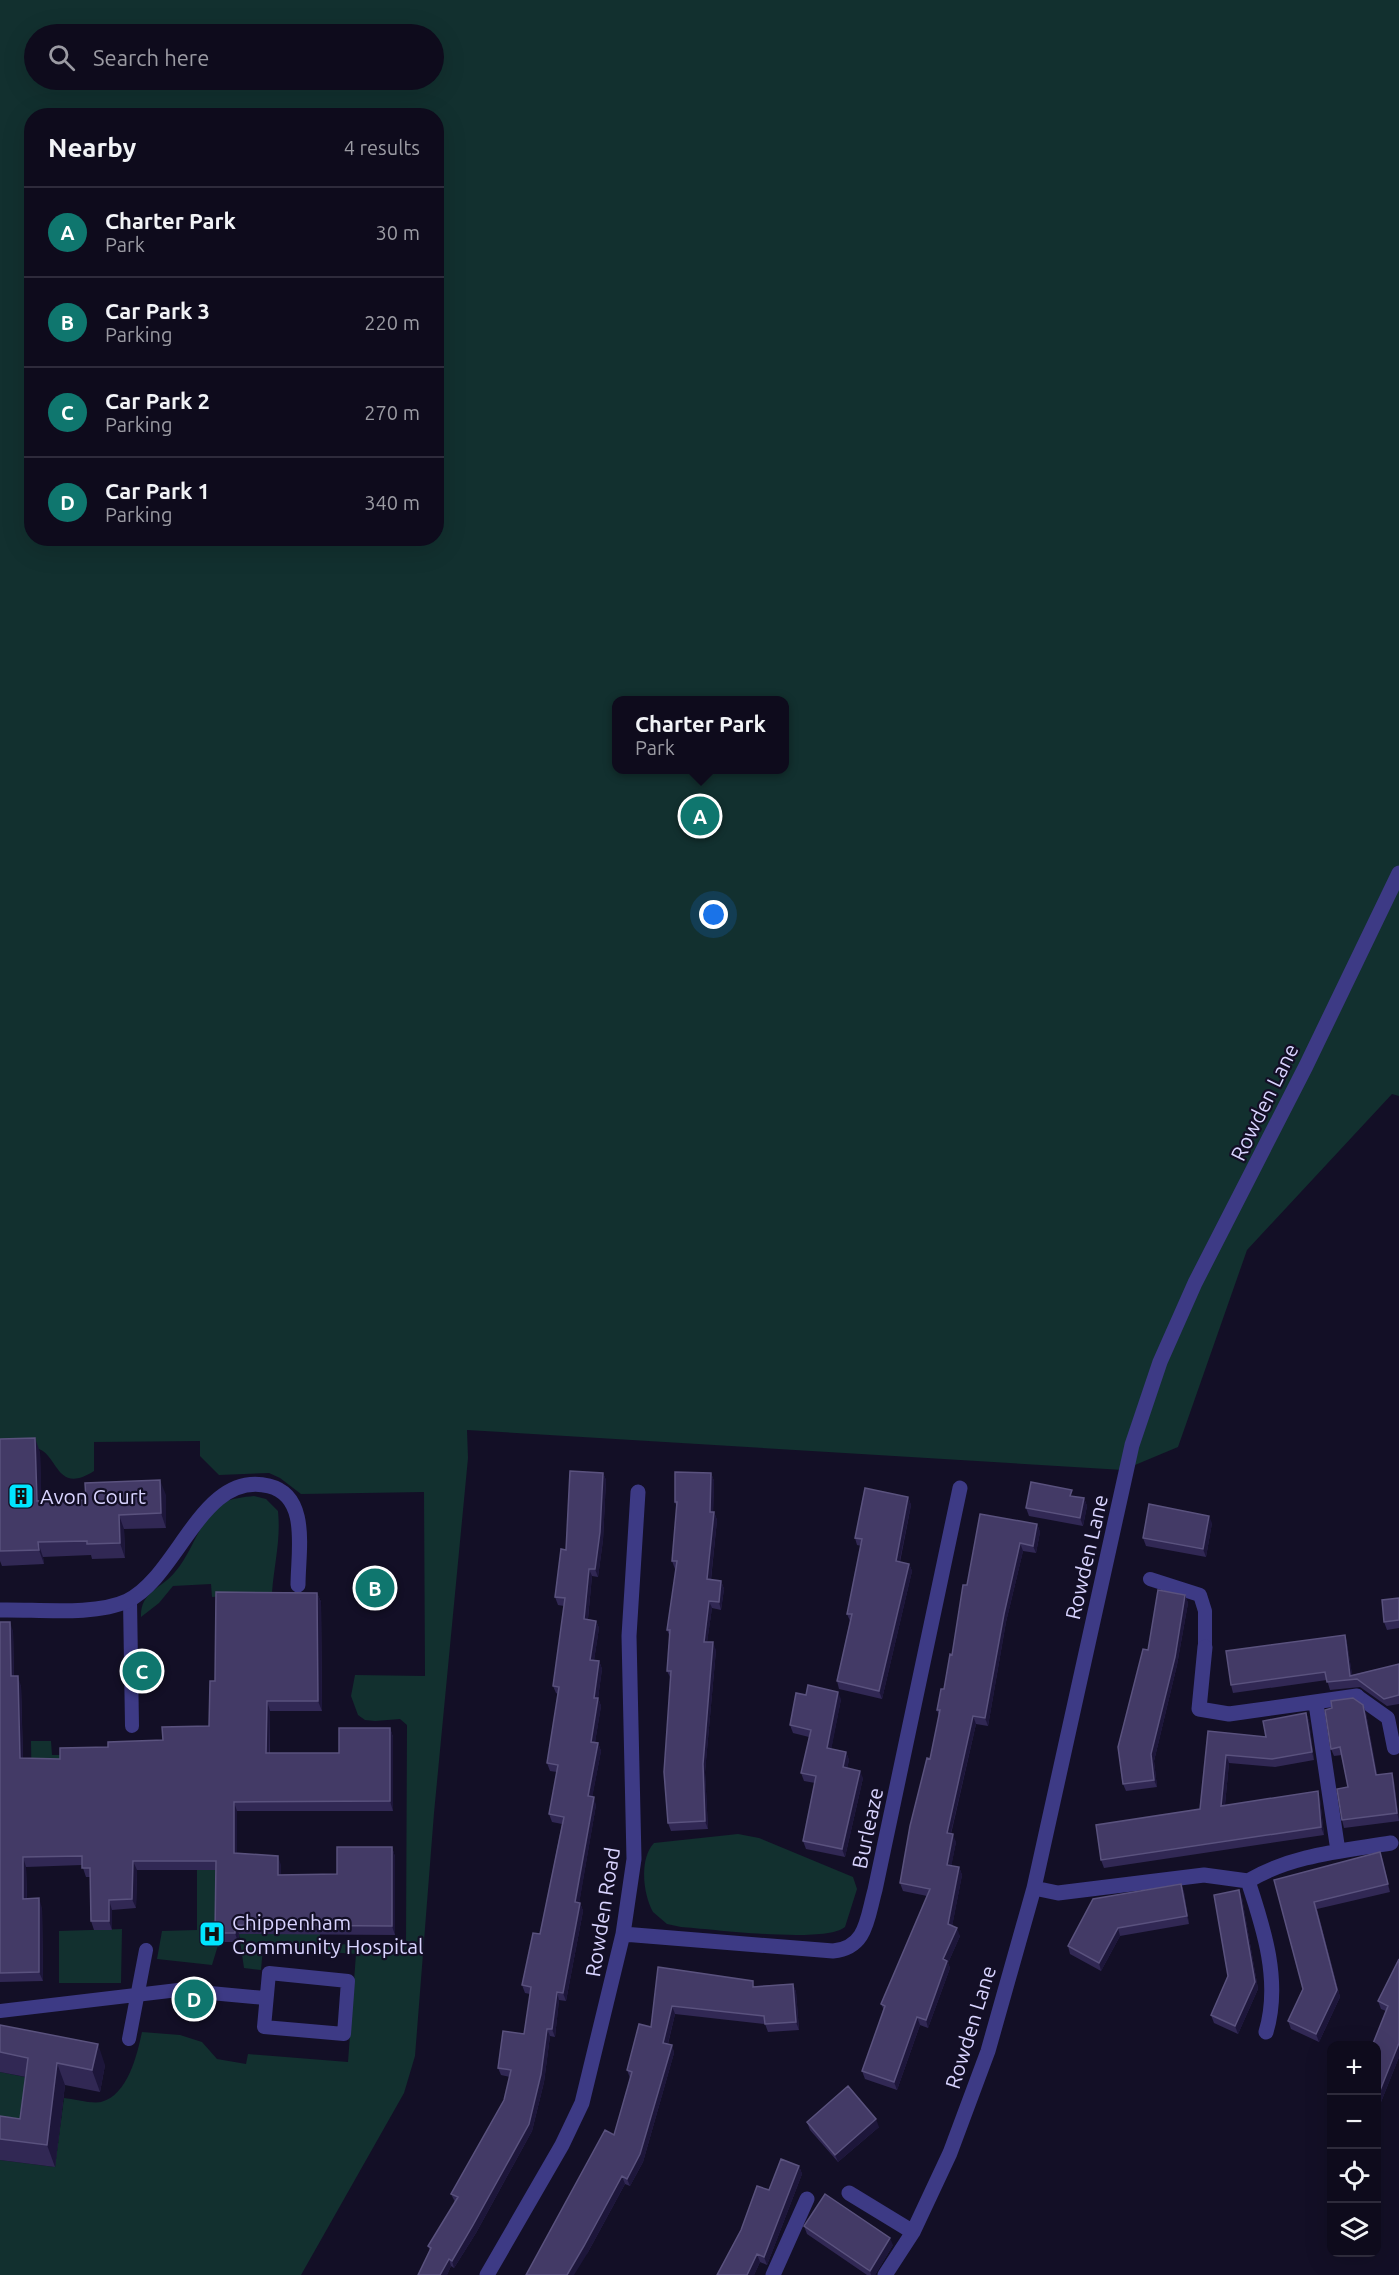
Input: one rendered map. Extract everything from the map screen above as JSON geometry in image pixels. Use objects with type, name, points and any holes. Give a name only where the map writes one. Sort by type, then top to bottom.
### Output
[{"type":"street","name":"Rowden Lane","points":[[885,2275],[913,2232],[950,2153],[988,2051],[1034,1888],[1132,1445],[1160,1362],[1195,1283],[1306,1066],[1399,873]]},
{"type":"street","points":[[0,1610],[103,1607],[130,1600],[156,1577],[213,1502],[230,1490],[252,1484],[267,1485],[283,1490],[294,1504],[298,1523],[298,1585]]},
{"type":"street","name":"Burleaze","points":[[622,1934],[833,1951],[852,1947],[859,1940],[875,1890],[960,1488]]},
{"type":"street","name":"Rowden Road","points":[[487,2275],[578,2114],[589,2078],[622,1934],[634,1859],[629,1636],[638,1492]]},
{"type":"street","points":[[1205,1647],[1199,1709],[1229,1714],[1316,1704],[1357,1696]]},
{"type":"street","points":[[1316,1704],[1338,1851]]},
{"type":"street","points":[[1034,1888],[1058,1893],[1204,1875],[1248,1881],[1274,1867],[1338,1851],[1391,1843]]},
{"type":"street","points":[[1248,1881],[1260,1915],[1270,1964],[1273,2008],[1266,2032]]},
{"type":"street","points":[[849,2193],[913,2232]]},
{"type":"street","points":[[773,2275],[807,2199]]},
{"type":"lane","points":[[1150,1579],[1200,1594],[1205,1611],[1205,1647]]},
{"type":"lane","points":[[130,1600],[132,1726]]},
{"type":"lane","points":[[1357,1696],[1388,1718],[1394,1748]]},
{"type":"lane","points":[[129,2039],[146,1950]]},
{"type":"lane","points":[[269,1973],[348,1982],[344,2034],[264,2027],[265,1998],[269,1973]]},
{"type":"lane","points":[[0,2012],[178,1990],[265,1998]]},
{"type":"green space","points":[[0,0],[1399,0],[1399,1096],[1392,1094],[1247,1250],[1178,1447],[1123,1470],[467,1430],[468,1458],[434,1813],[415,2056],[404,2093],[301,2275],[0,2275],[0,2160],[55,2167],[64,2098],[101,2102],[110,2098],[125,2083],[130,2073],[142,2032],[180,2035],[202,2042],[217,2059],[246,2064],[248,2054],[348,2062],[356,1954],[263,1947],[261,1970],[244,1968],[239,1934],[320,1934],[321,1944],[406,1945],[407,1725],[400,1719],[365,1720],[358,1715],[351,1696],[355,1675],[425,1676],[424,1492],[301,1494],[280,1478],[269,1473],[219,1475],[200,1456],[200,1441],[94,1442],[94,1471],[72,1479],[60,1472],[39,1449],[0,1449]]},
{"type":"green space","points":[[254,1496],[266,1499],[278,1511],[278,1542],[272,1593],[212,1597],[211,1584],[173,1586],[159,1603],[141,1617],[144,1602],[148,1596],[175,1572],[214,1510],[229,1500]]},
{"type":"green space","points":[[31,1741],[51,1741],[52,1755],[63,1755],[32,1808]]},
{"type":"green space","points":[[219,1824],[219,1942],[212,1965],[157,1959],[162,1931],[197,1930],[197,1825]]},
{"type":"green space","points":[[738,1834],[759,1838],[853,1877],[857,1889],[845,1927],[833,1932],[815,1934],[741,1932],[667,1924],[653,1912],[645,1886],[644,1867],[649,1850],[654,1843]]},
{"type":"green space","points":[[122,1929],[121,1983],[59,1983],[59,1931]]},
{"type":"green space","points":[[0,2072],[30,2078],[23,2134],[0,2130]]},
{"type":"building","points":[[35,1438],[37,1501],[86,1500],[85,1483],[160,1480],[161,1513],[119,1515],[120,1543],[38,1542],[39,1550],[0,1551],[0,1439]]},
{"type":"building","points":[[570,1471],[603,1473],[600,1532],[595,1569],[589,1569],[584,1619],[596,1621],[590,1660],[599,1661],[594,1698],[598,1698],[591,1742],[598,1743],[588,1796],[594,1797],[575,1902],[580,1903],[563,1993],[557,1992],[552,2029],[547,2029],[541,2074],[529,2124],[452,2261],[449,2259],[440,2275],[418,2275],[431,2248],[428,2246],[458,2197],[451,2194],[504,2100],[511,2070],[498,2068],[503,2031],[524,2034],[531,1987],[522,1985],[533,1933],[540,1934],[564,1817],[549,1814],[558,1765],[547,1763],[559,1687],[553,1686],[565,1598],[555,1597],[561,1549],[566,1550]]},
{"type":"building","points":[[675,1472],[711,1473],[710,1512],[714,1512],[707,1579],[721,1581],[719,1602],[709,1601],[704,1642],[713,1642],[703,1764],[705,1821],[668,1823],[664,1772],[671,1671],[667,1671],[670,1630],[667,1630],[677,1561],[672,1561],[677,1502],[675,1502]]},
{"type":"building","points":[[1031,1482],[1072,1490],[1070,1496],[1084,1498],[1080,1518],[1026,1508]]},
{"type":"building","points":[[865,1488],[908,1497],[896,1561],[909,1564],[879,1691],[837,1681],[852,1614],[847,1614],[862,1539],[855,1538]]},
{"type":"building","points":[[1149,1504],[1209,1516],[1203,1549],[1143,1538]]},
{"type":"building","points":[[980,1514],[1037,1524],[1033,1546],[1020,1543],[985,1718],[973,1716],[947,1833],[953,1834],[947,1865],[959,1867],[948,1924],[957,1928],[943,1959],[947,1961],[926,2020],[917,2017],[894,2082],[862,2071],[885,2006],[881,2004],[930,1889],[900,1883],[910,1826],[927,1758],[930,1759],[940,1710],[937,1710],[941,1689],[944,1689],[950,1654],[952,1655],[963,1585],[967,1585]]},
{"type":"building","points":[[1158,1590],[1185,1595],[1175,1657],[1151,1754],[1154,1780],[1123,1784],[1118,1747],[1143,1649],[1148,1650]]},
{"type":"building","points":[[216,1592],[317,1593],[318,1701],[267,1701],[266,1753],[339,1753],[339,1728],[390,1728],[390,1801],[234,1802],[234,1853],[278,1856],[278,1875],[337,1874],[337,1847],[392,1847],[392,1926],[235,1925],[235,1933],[215,1933],[216,1861],[133,1861],[132,1899],[109,1900],[109,1921],[91,1921],[90,1868],[82,1868],[82,1856],[23,1857],[23,1899],[39,1898],[39,1972],[0,1973],[0,1622],[10,1622],[11,1676],[18,1676],[20,1758],[60,1759],[60,1748],[108,1747],[108,1742],[163,1740],[162,1727],[209,1726],[210,1681],[215,1681]]},
{"type":"building","points":[[1399,1598],[1399,1620],[1384,1622],[1382,1600]]},
{"type":"building","points":[[1345,1635],[1350,1676],[1399,1664],[1399,1695],[1384,1699],[1357,1679],[1327,1682],[1325,1672],[1231,1685],[1226,1651]]},
{"type":"building","points":[[808,1685],[838,1692],[827,1748],[846,1752],[843,1767],[860,1771],[842,1849],[803,1841],[816,1776],[801,1773],[811,1730],[790,1725],[796,1693],[806,1695]]},
{"type":"building","points":[[1353,1698],[1363,1705],[1376,1775],[1392,1773],[1397,1813],[1342,1820],[1337,1789],[1348,1787],[1340,1747],[1331,1749],[1325,1710],[1332,1708],[1331,1701]]},
{"type":"building","points":[[1306,1713],[1312,1752],[1272,1759],[1226,1755],[1221,1806],[1318,1791],[1321,1827],[1101,1860],[1096,1825],[1200,1809],[1208,1731],[1266,1737],[1263,1721]]},
{"type":"building","points":[[1380,1852],[1388,1884],[1314,1902],[1337,1990],[1316,2034],[1288,2021],[1303,1989],[1274,1880]]},
{"type":"building","points":[[1181,1884],[1187,1916],[1118,1928],[1099,1963],[1068,1946],[1093,1899]]},
{"type":"building","points":[[1239,1890],[1255,1982],[1235,2026],[1211,2015],[1228,1976],[1214,1895]]},
{"type":"building","points":[[1399,1959],[1399,2043],[1381,2088],[1381,2041],[1374,2041],[1388,2006],[1378,2001]]},
{"type":"building","points":[[658,1967],[753,1981],[753,1987],[793,1984],[796,2022],[765,2024],[764,2016],[672,2006],[663,2043],[672,2045],[640,2154],[627,2179],[622,2176],[567,2275],[526,2275],[605,2130],[614,2135],[632,2072],[627,2070],[639,2024],[651,2027]]},
{"type":"building","points":[[0,2025],[98,2044],[92,2070],[57,2063],[47,2145],[0,2139],[0,2116],[20,2119],[28,2058],[0,2052]]},
{"type":"building","points":[[848,2086],[876,2119],[835,2155],[807,2122]]},
{"type":"building","points":[[781,2159],[799,2166],[764,2257],[757,2254],[747,2275],[717,2275],[741,2230],[757,2186],[769,2190]]},
{"type":"building","points":[[825,2194],[890,2238],[870,2271],[804,2226]]},
{"type":"place","name":"Charter Park","points":[[700,816]]},
{"type":"place","name":"Avon Court","points":[[21,1496]]},
{"type":"place","name":"Car Park 3","points":[[375,1588]]},
{"type":"place","name":"Car Park 2","points":[[142,1671]]},
{"type":"place","name":"Chippenham Community Hospital","points":[[212,1934]]},
{"type":"place","name":"Car Park 1","points":[[194,1999]]}]
